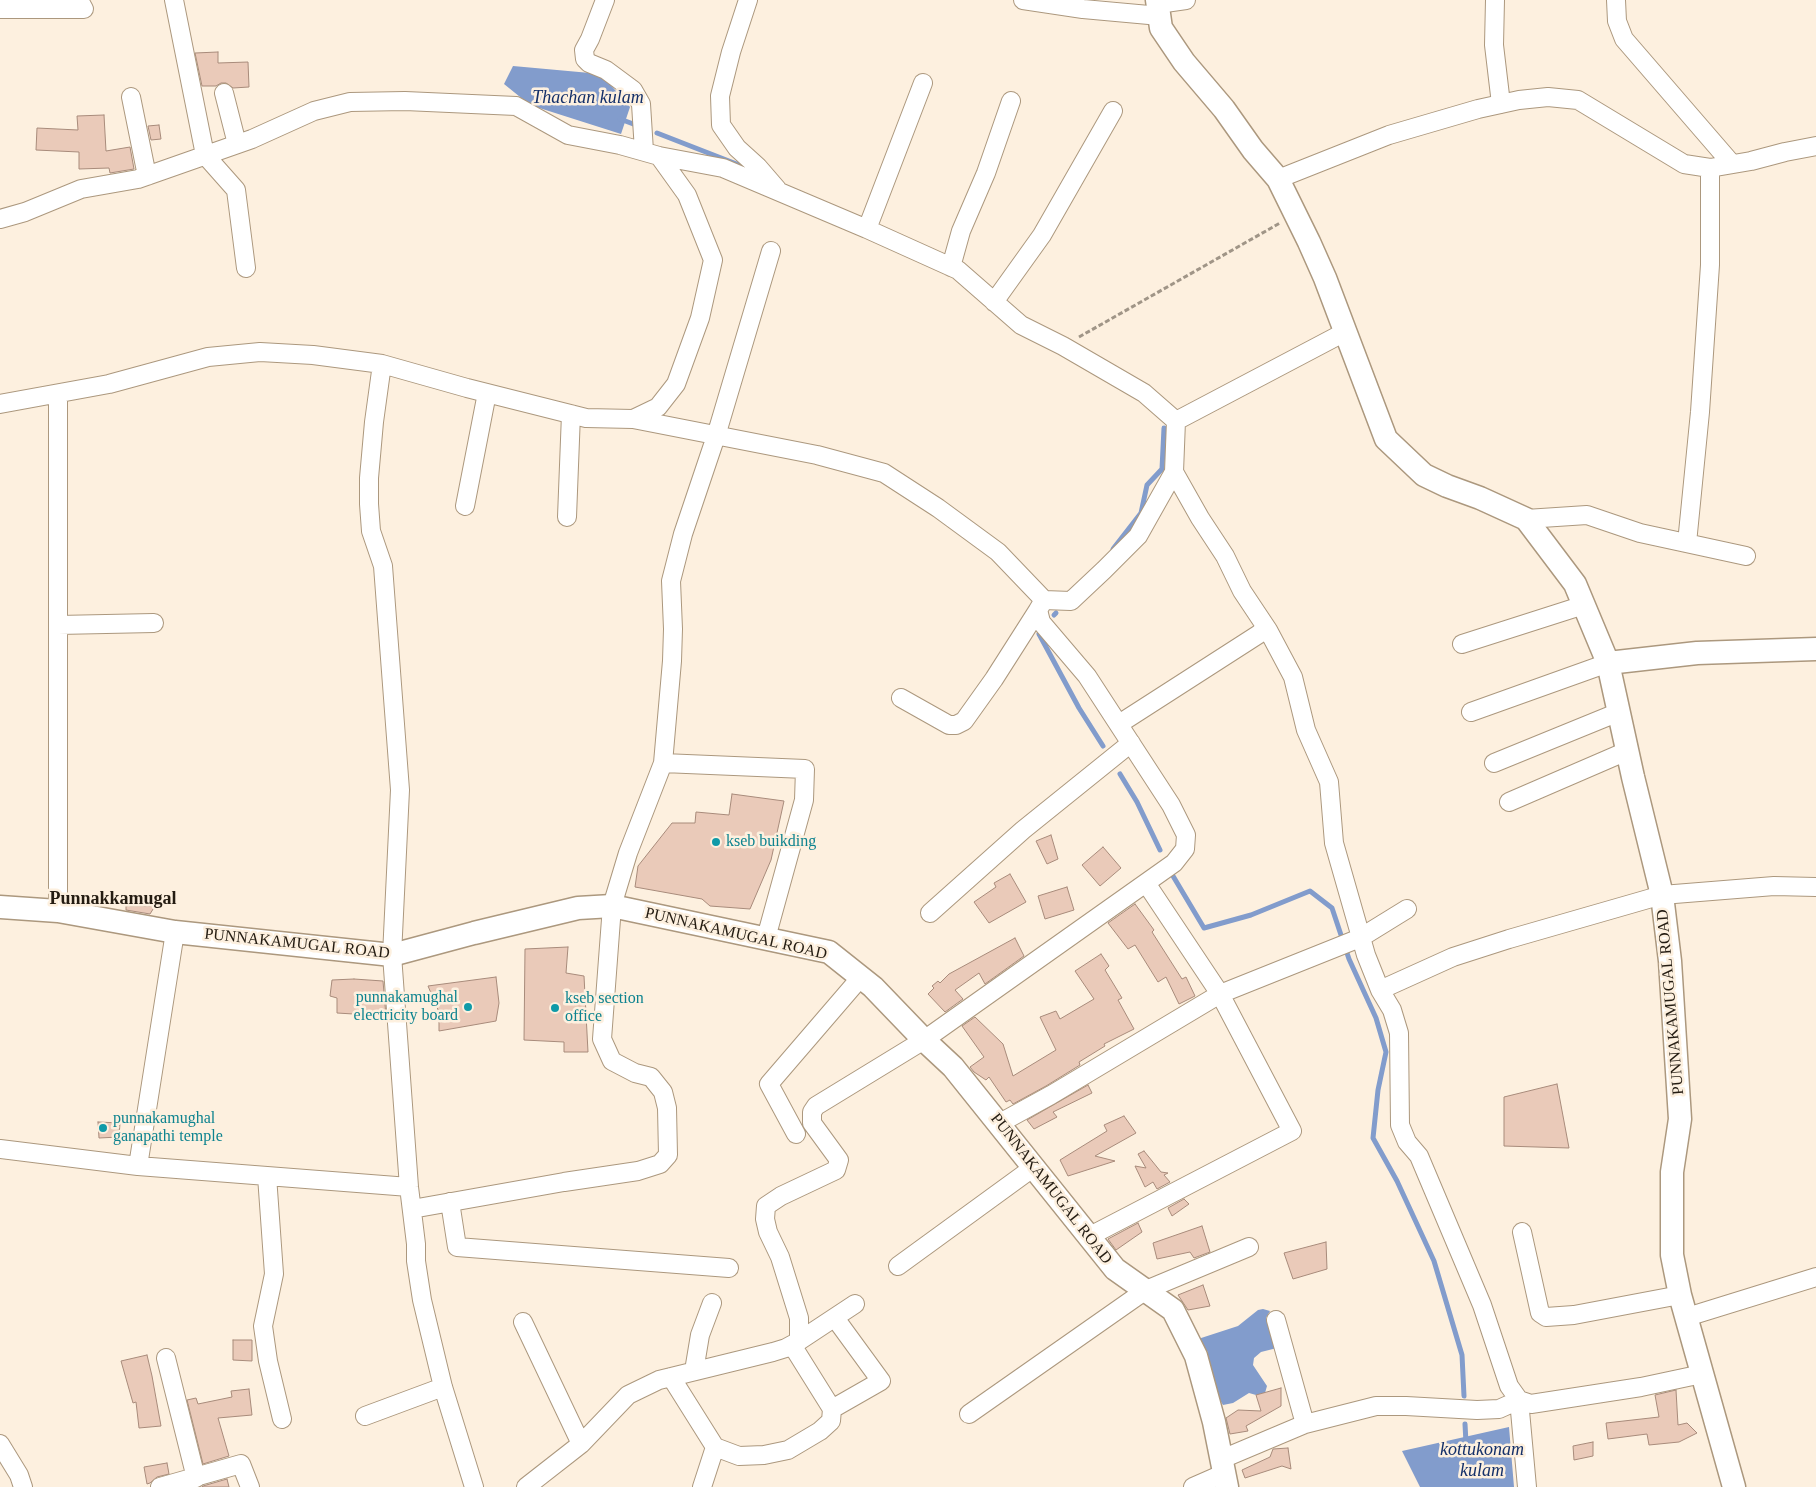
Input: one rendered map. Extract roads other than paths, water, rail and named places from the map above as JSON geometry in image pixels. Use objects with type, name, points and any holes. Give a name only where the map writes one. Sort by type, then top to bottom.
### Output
[{"type":"street","points":[[0,9],[84,8],[79,0]]},
{"type":"street","points":[[174,0],[205,155],[236,190],[246,268]]},
{"type":"street","points":[[604,0],[584,50],[585,59],[588,63],[606,70],[633,90],[641,104],[652,153],[687,195],[713,260],[700,318],[676,384],[658,407],[633,419]]},
{"type":"street","points":[[748,0],[731,52],[720,96],[721,125],[738,148],[758,167],[780,193]]},
{"type":"street","points":[[1024,0],[1083,9],[1158,7],[1186,0]]},
{"type":"street","points":[[1495,0],[1494,45],[1501,104]]},
{"type":"street","points":[[1616,0],[1617,21],[1624,39],[1732,164]]},
{"type":"street","points":[[1158,7],[1161,28],[1184,62],[1278,179],[1325,278],[1386,439],[1402,456],[1424,476],[1526,519],[1587,515],[1640,533],[1746,556]]},
{"type":"street","points":[[867,229],[923,83]]},
{"type":"street","points":[[224,93],[237,144]]},
{"type":"street","points":[[131,97],[147,176]]},
{"type":"street","points":[[1278,179],[1389,134],[1501,104],[1548,97],[1578,100],[1684,164],[1710,168],[1816,146]]},
{"type":"street","points":[[0,219],[25,212],[81,189],[147,176],[237,144],[314,111],[350,102],[405,101],[516,106],[568,135],[723,168],[958,270],[1020,325],[1063,346],[1144,393],[1176,421]]},
{"type":"street","points":[[951,267],[961,232],[986,173],[1011,101]]},
{"type":"street","points":[[994,302],[1042,235],[1113,111]]},
{"type":"street","points":[[1687,543],[1700,412],[1710,265],[1710,168]]},
{"type":"street","points":[[412,1209],[638,1171],[660,1164],[668,1155],[667,1108],[663,1092],[651,1077],[635,1073],[612,1061],[602,1039],[612,906],[628,853],[663,764],[672,661],[671,581],[683,534],[716,436],[771,251]]},
{"type":"street","points":[[1176,421],[1345,332]]},
{"type":"street","points":[[0,404],[118,382],[208,358],[260,352],[312,355],[382,364],[586,418],[633,419],[817,455],[884,473],[938,508],[998,552],[1041,605],[1041,622],[1087,676],[1171,805],[1186,835],[1185,849],[1174,863],[924,1040],[816,1106],[812,1112],[812,1123],[838,1160],[836,1170],[781,1196],[766,1206],[765,1219],[768,1232],[780,1256],[799,1318],[795,1343],[832,1409],[831,1421],[820,1431],[788,1450],[764,1455],[739,1456],[715,1447],[671,1377]]},
{"type":"street","points":[[382,364],[374,422],[369,478],[369,504],[371,531],[383,566],[400,790],[392,955],[409,1187],[416,1261],[422,1300],[443,1387],[474,1487]]},
{"type":"street","points":[[464,506],[487,393]]},
{"type":"street","points":[[58,394],[58,911]]},
{"type":"street","points":[[567,517],[571,414]]},
{"type":"street","points":[[901,698],[949,724],[956,725],[964,721],[994,679],[1041,605],[1071,601],[1138,536],[1174,472],[1176,421]]},
{"type":"street","points":[[1174,472],[1200,518],[1225,556],[1242,591],[1266,627],[1293,677],[1306,730],[1329,782],[1334,843],[1360,938],[1380,990],[1392,1010],[1399,1033],[1400,1126],[1407,1142],[1419,1156],[1482,1305],[1509,1386],[1519,1400],[1527,1487]]},
{"type":"street","name":"PUNNAKAMUGAL ROAD","points":[[1526,519],[1575,584],[1608,663],[1662,895],[1670,961],[1680,1119],[1672,1172],[1672,1255],[1680,1296],[1734,1487]]},
{"type":"street","points":[[1462,644],[1584,605]]},
{"type":"street","points":[[58,625],[154,623]]},
{"type":"street","points":[[1119,724],[1259,634],[1266,627]]},
{"type":"street","points":[[1471,712],[1608,663],[1697,653],[1816,649]]},
{"type":"street","points":[[1494,763],[1619,712]]},
{"type":"street","points":[[930,913],[1023,830],[1131,743]]},
{"type":"street","points":[[1509,802],[1627,751]]},
{"type":"street","points":[[663,764],[805,769],[804,800],[766,938]]},
{"type":"street","points":[[1088,1238],[1292,1131],[1220,994],[1146,883]]},
{"type":"street","points":[[1380,990],[1453,957],[1662,895],[1774,886],[1816,887]]},
{"type":"street","name":"PUNNAKAMUGAL ROAD","points":[[0,907],[58,911],[175,932],[392,955],[578,908],[612,906],[829,952],[873,987],[953,1067],[1000,1123],[1088,1238],[1115,1269],[1173,1310],[1196,1356],[1225,1473]]},
{"type":"street","points":[[1000,1123],[1051,1095],[1220,994],[1360,938],[1407,909]]},
{"type":"street","points":[[138,1166],[175,932]]},
{"type":"street","points":[[796,1134],[769,1084],[861,977]]},
{"type":"street","points":[[0,1148],[138,1166],[409,1187]]},
{"type":"street","points":[[898,1266],[1034,1167]]},
{"type":"street","points":[[267,1176],[274,1274],[263,1326],[268,1361],[282,1419]]},
{"type":"street","points":[[450,1202],[457,1247],[729,1268]]},
{"type":"street","points":[[1522,1232],[1540,1312],[1546,1317],[1574,1315],[1680,1296]]},
{"type":"street","points":[[969,1414],[1146,1290],[1249,1247]]},
{"type":"street","points":[[1687,1316],[1816,1277]]},
{"type":"street","points":[[694,1371],[700,1335],[712,1303]]},
{"type":"street","points":[[526,1487],[581,1444],[628,1395],[659,1380],[779,1350],[795,1343],[855,1304]]},
{"type":"street","points":[[832,1409],[881,1380],[834,1318]]},
{"type":"street","points":[[1276,1320],[1305,1424]]},
{"type":"street","points":[[523,1322],[581,1444]]},
{"type":"street","points":[[166,1358],[196,1478]]},
{"type":"street","points":[[1194,1487],[1225,1473],[1305,1424],[1376,1406],[1477,1410],[1499,1409],[1519,1400],[1531,1404],[1641,1387],[1702,1374]]},
{"type":"street","points":[[366,1416],[443,1387]]},
{"type":"street","points":[[0,1444],[24,1487]]},
{"type":"street","points":[[702,1487],[715,1447]]},
{"type":"street","points":[[160,1487],[241,1464],[250,1487]]},
{"type":"water","name":"Thachan kulam","points":[[513,66],[601,74],[630,107],[621,134],[530,105],[504,84]]},
{"type":"water","points":[[1258,1310],[1270,1311],[1266,1318],[1277,1348],[1261,1352],[1254,1358],[1253,1365],[1267,1386],[1265,1393],[1256,1395],[1249,1393],[1233,1403],[1223,1405],[1216,1394],[1200,1357],[1208,1352],[1198,1347],[1195,1340],[1238,1326]]},
{"type":"water","name":"kottukonam kulam","points":[[1509,1427],[1514,1487],[1420,1487],[1402,1451]]},
{"type":"waterway","points":[[620,119],[636,125]]},
{"type":"waterway","points":[[657,133],[752,170]]},
{"type":"waterway","points":[[1113,549],[1141,513],[1147,485],[1162,469],[1164,428]]},
{"type":"waterway","points":[[1039,634],[1079,708],[1103,746]]},
{"type":"waterway","points":[[1120,774],[1137,802],[1160,850]]},
{"type":"waterway","points":[[1173,876],[1204,928],[1251,915],[1310,891],[1332,908],[1349,959],[1376,1018],[1386,1052],[1378,1090],[1373,1138],[1397,1181],[1434,1261],[1462,1355],[1464,1396]]},
{"type":"waterway","points":[[1465,1424],[1466,1443]]},
{"type":"place","name":"kseb buikding","points":[[716,842]]},
{"type":"place","name":"punnakamughal electricity board","points":[[468,1007]]},
{"type":"place","name":"kseb section office","points":[[555,1008]]},
{"type":"place","name":"punnakamughal ganapathi temple","points":[[103,1128]]},
{"type":"district","name":"Punnakkamugal","points":[[113,899]]}]
